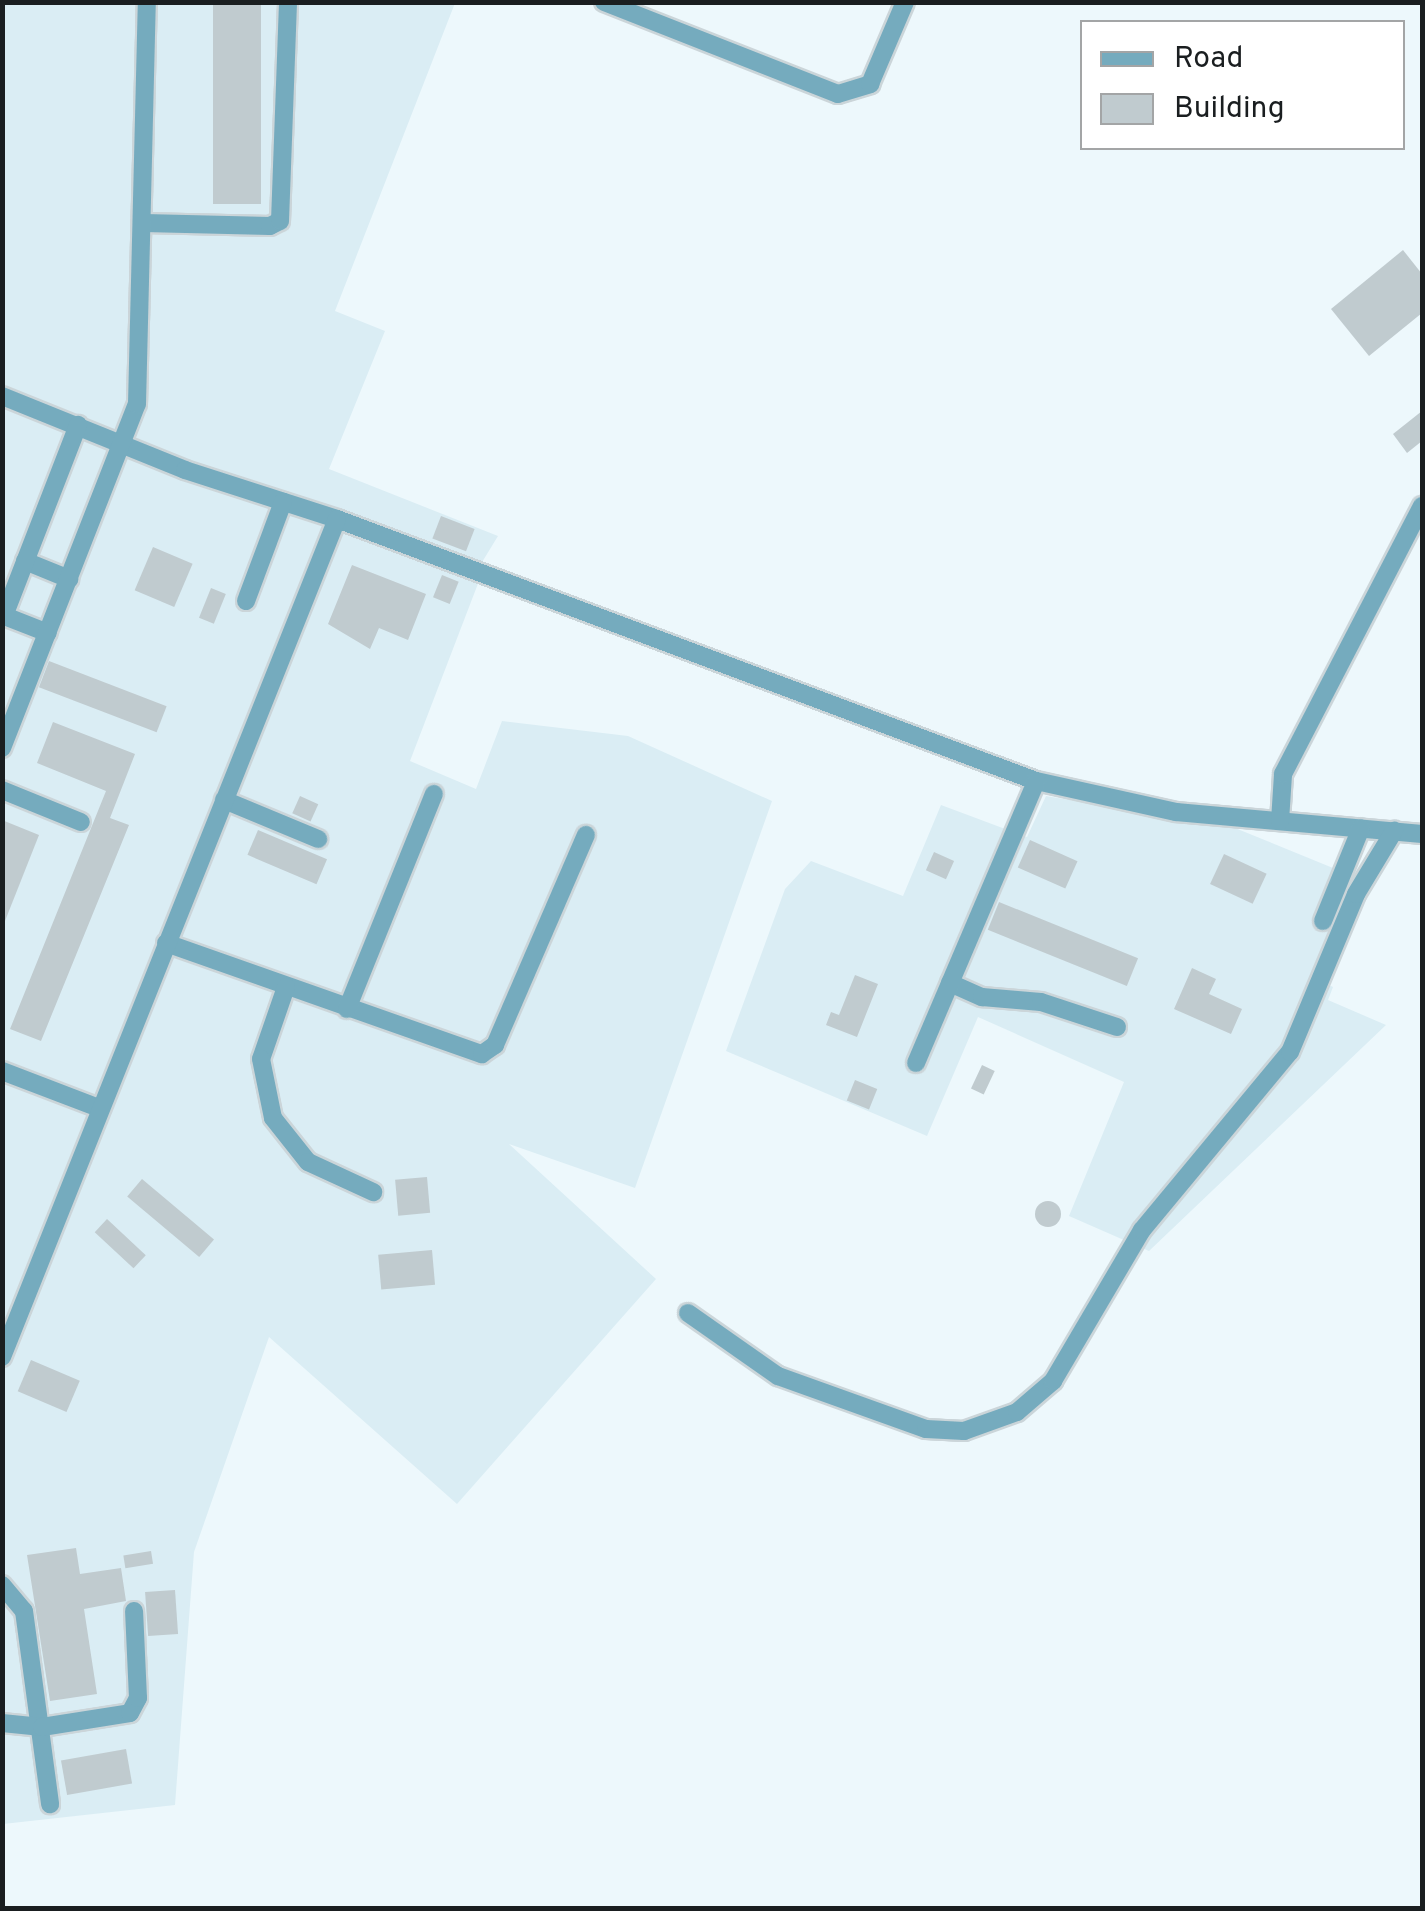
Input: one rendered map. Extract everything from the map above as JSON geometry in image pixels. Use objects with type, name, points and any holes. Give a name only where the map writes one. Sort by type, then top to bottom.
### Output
[{"type":"street","points":[[2,748],[123,442],[140,386],[147,2]]},
{"type":"street","points":[[144,223],[270,226],[280,220],[288,2]]},
{"type":"street","points":[[604,2],[849,94],[876,76],[906,2]]},
{"type":"street","points":[[2,396],[1036,781],[1176,812],[1422,834]]},
{"type":"street","points":[[48,633],[3,615],[78,425]]},
{"type":"street","points":[[246,601],[283,502]]},
{"type":"street","points":[[1280,821],[1283,774],[1422,506]]},
{"type":"street","points":[[2,1356],[337,519]]},
{"type":"street","points":[[25,561],[69,579]]},
{"type":"street","points":[[916,1062],[1036,781]]},
{"type":"street","points":[[2,790],[81,822]]},
{"type":"street","points":[[347,1009],[434,794]]},
{"type":"street","points":[[224,800],[318,838]]},
{"type":"street","points":[[1323,920],[1361,828]]},
{"type":"street","points":[[688,1312],[778,1376],[926,1430],[964,1431],[1018,1412],[1053,1381],[1142,1230],[1290,1052],[1356,894],[1394,831]]},
{"type":"street","points":[[166,944],[474,1055],[490,1051],[586,836]]},
{"type":"street","points":[[950,983],[982,997],[1041,1002],[1116,1028]]},
{"type":"street","points":[[286,987],[261,1059],[272,1118],[308,1162],[373,1192]]},
{"type":"street","points":[[2,1071],[99,1108]]},
{"type":"street","points":[[2,1586],[24,1612],[50,1804]]},
{"type":"street","points":[[2,1723],[42,1727],[122,1716],[135,1707],[134,1611]]},
{"type":"shaded area","points":[[2,3],[455,3],[335,311],[385,331],[329,469],[498,536],[476,572],[479,581],[410,761],[476,789],[502,721],[628,736],[772,801],[635,1188],[509,1144],[656,1279],[457,1504],[269,1337],[194,1552],[175,1805],[3,1824]]},
{"type":"shaded area","points":[[1046,796],[1235,828],[1355,877],[1314,978],[1333,987],[1328,1000],[1386,1025],[1149,1251],[1069,1216],[1124,1082],[978,1017],[927,1136],[726,1051],[785,889],[811,861],[903,896],[941,805],[1027,837]]},
{"type":"building","points":[[213,2],[261,2],[261,204],[213,204]]},
{"type":"building","points":[[1403,250],[1422,274],[1422,313],[1369,356],[1331,309]]},
{"type":"building","points":[[1422,411],[1422,441],[1407,453],[1393,434]]},
{"type":"building","points":[[441,516],[475,529],[466,551],[432,538]]},
{"type":"building","points":[[153,547],[193,564],[174,607],[135,590]]},
{"type":"building","points":[[352,565],[426,594],[408,640],[379,628],[370,649],[328,624]]},
{"type":"building","points":[[442,575],[459,582],[450,604],[433,597]]},
{"type":"building","points":[[211,588],[226,594],[214,624],[199,618]]},
{"type":"building","points":[[49,661],[167,706],[157,732],[39,687]]},
{"type":"building","points":[[53,722],[135,754],[110,818],[129,825],[41,1041],[10,1029],[106,791],[37,763]]},
{"type":"building","points":[[300,796],[318,804],[311,821],[292,813]]},
{"type":"building","points":[[2,820],[39,835],[3,926],[2,925]]},
{"type":"building","points":[[258,830],[327,859],[316,884],[247,855]]},
{"type":"building","points":[[1030,840],[1078,861],[1065,889],[1018,867]]},
{"type":"building","points":[[934,852],[954,861],[946,879],[926,870]]},
{"type":"building","points":[[1224,854],[1267,874],[1253,904],[1210,884]]},
{"type":"building","points":[[999,902],[1138,958],[1127,986],[988,930]]},
{"type":"building","points":[[1192,968],[1216,979],[1209,994],[1242,1009],[1231,1034],[1174,1009]]},
{"type":"building","points":[[855,975],[878,984],[857,1037],[826,1025],[831,1012],[839,1015]]},
{"type":"building","points":[[982,1065],[995,1071],[984,1094],[971,1089]]},
{"type":"building","points":[[855,1080],[877,1089],[869,1109],[847,1100]]},
{"type":"building","points":[[427,1177],[430,1213],[398,1216],[395,1180]]},
{"type":"building","points":[[142,1179],[214,1239],[199,1257],[127,1197]]},
{"type":"building","points":[[1048,1201],[1057,1205],[1061,1214],[1057,1223],[1048,1227],[1039,1223],[1035,1214],[1039,1205]]},
{"type":"building","points":[[107,1219],[146,1255],[133,1268],[95,1232]]},
{"type":"building","points":[[432,1250],[435,1285],[381,1290],[378,1255]]},
{"type":"building","points":[[31,1360],[80,1381],[67,1412],[18,1391]]},
{"type":"building","points":[[76,1548],[80,1574],[121,1568],[126,1601],[84,1609],[97,1694],[50,1701],[27,1555]]},
{"type":"building","points":[[151,1551],[153,1564],[125,1568],[123,1555]]},
{"type":"building","points":[[175,1590],[178,1634],[148,1636],[145,1592]]},
{"type":"building","points":[[126,1749],[132,1783],[67,1795],[61,1760]]}]
